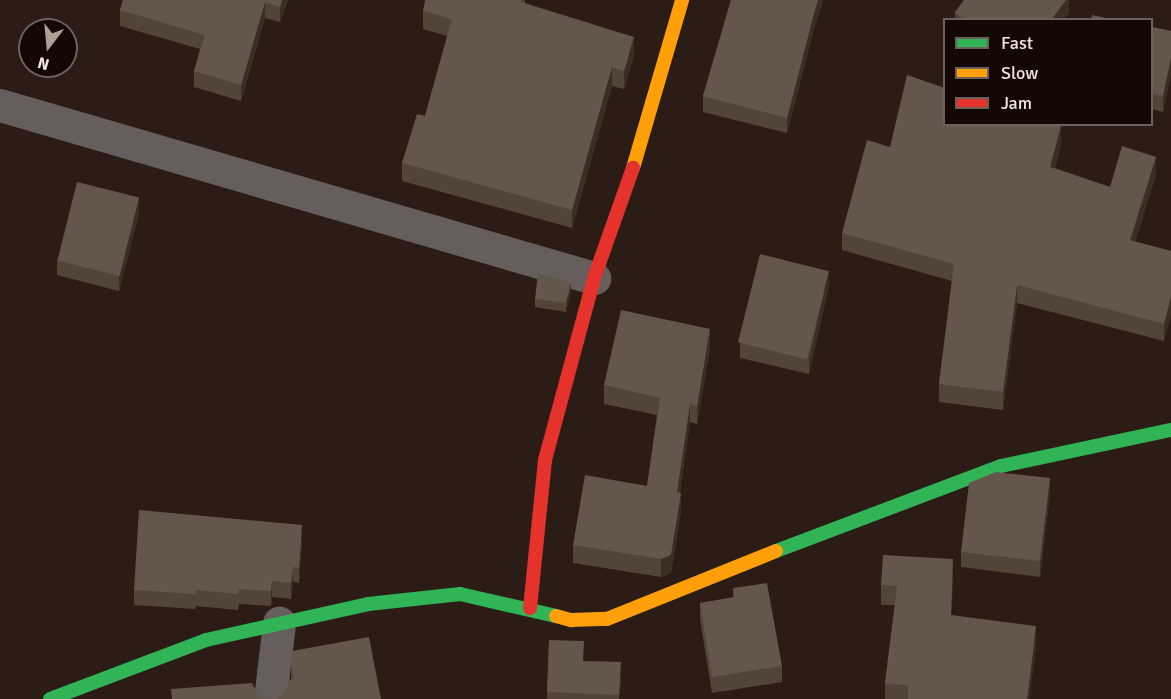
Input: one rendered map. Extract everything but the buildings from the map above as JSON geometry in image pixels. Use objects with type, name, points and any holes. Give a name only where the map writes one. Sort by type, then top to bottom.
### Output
[{"type":"street","points":[[530,608],[545,460],[594,278],[639,152],[682,0]]},
{"type":"street","points":[[0,105],[594,278]]},
{"type":"street","points":[[50,699],[206,640],[368,604],[460,594],[530,608],[571,620],[607,619],[802,540],[1001,466],[1171,430]]},
{"type":"street","points":[[270,699],[279,623]]},
{"type":"traffic: fast","points":[[776,551],[1001,466],[1171,430]]},
{"type":"traffic: fast","points":[[50,699],[206,640],[368,604],[460,594],[556,616]]},
{"type":"traffic: slow","points":[[633,168],[682,0]]},
{"type":"traffic: slow","points":[[556,616],[571,620],[607,619],[776,551]]},
{"type":"traffic: jam","points":[[530,608],[545,460],[594,278],[633,168]]}]
